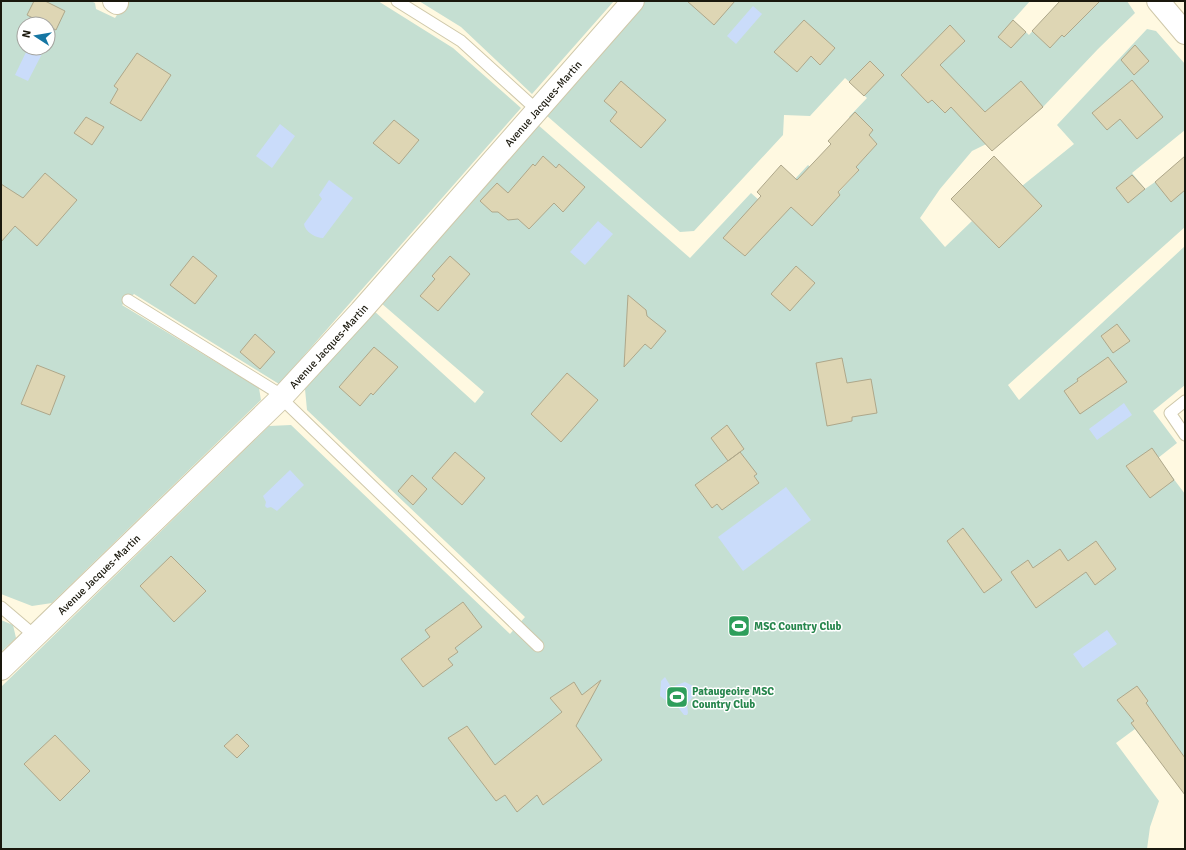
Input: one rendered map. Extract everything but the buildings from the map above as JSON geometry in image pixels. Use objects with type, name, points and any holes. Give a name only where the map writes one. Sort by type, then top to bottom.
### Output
[{"type":"street","name":"Avenue Jacques-Martin","points":[[1,669],[282,397],[365,306],[633,1]]},
{"type":"street","points":[[1158,1],[1185,33]]},
{"type":"lane","points":[[397,1],[461,41],[537,110]]},
{"type":"lane","points":[[128,300],[282,397],[538,646]]},
{"type":"lane","points":[[1185,401],[1170,414],[1185,435]]},
{"type":"lane","points":[[1,607],[35,636]]},
{"type":"green space","points":[[1,1],[91,1],[95,3],[96,9],[115,18],[126,1],[378,1],[453,48],[521,108],[279,384],[134,294],[122,305],[259,388],[261,400],[52,603],[32,606],[1,594]]},
{"type":"green space","points":[[419,1],[614,1],[532,94],[461,27]]},
{"type":"green space","points":[[645,1],[1030,1],[1013,20],[1029,35],[1060,1],[1127,1],[1135,13],[1098,49],[1043,107],[1017,129],[972,151],[940,189],[920,218],[945,247],[972,221],[999,247],[1042,206],[1022,186],[1074,144],[1057,125],[1147,29],[1156,31],[1185,64],[1185,130],[1132,173],[1145,189],[1155,182],[1171,201],[1185,190],[1185,227],[1008,385],[1019,400],[1185,246],[1185,385],[1153,411],[1177,443],[1158,458],[1185,494],[1185,758],[1165,730],[1146,744],[1135,729],[1116,743],[1159,801],[1150,827],[1147,849],[1,849],[1,687],[269,426],[291,425],[510,634],[525,617],[307,410],[305,389],[373,310],[475,403],[484,392],[381,303],[537,124],[690,258],[751,193],[768,208],[808,165],[838,193],[859,170],[856,167],[877,144],[849,117],[867,98],[845,78],[810,116],[784,115],[783,135],[694,231],[680,232],[546,115]]},
{"type":"green space","points":[[1,620],[13,625],[16,638],[1,652]]},
{"type":"water","points":[[753,6],[762,14],[736,44],[727,36]]},
{"type":"water","points":[[24,56],[41,56],[28,81],[15,75]]},
{"type":"water","points":[[280,124],[295,136],[272,168],[256,156]]},
{"type":"water","points":[[329,180],[353,198],[323,238],[320,238],[314,236],[306,230],[304,224],[322,199],[319,195]]},
{"type":"water","points":[[598,221],[613,234],[585,265],[570,252]]},
{"type":"water","points":[[1124,403],[1132,415],[1097,440],[1089,429]]},
{"type":"water","points":[[290,470],[304,485],[277,511],[271,507],[267,508],[265,506],[266,502],[263,496]]},
{"type":"water","points":[[786,487],[811,520],[743,571],[718,537]]},
{"type":"water","points":[[1107,630],[1117,644],[1083,668],[1073,654]]},
{"type":"water","name":"Pataugeoire MSC Country Club","points":[[665,677],[671,687],[685,682],[693,686],[695,694],[687,704],[687,715],[684,715],[677,706],[660,696],[661,681]]},
{"type":"place","name":"MSC Country Club","points":[[739,626]]},
{"type":"place","name":"Pataugeoire MSC Country Club","points":[[677,697]]}]
